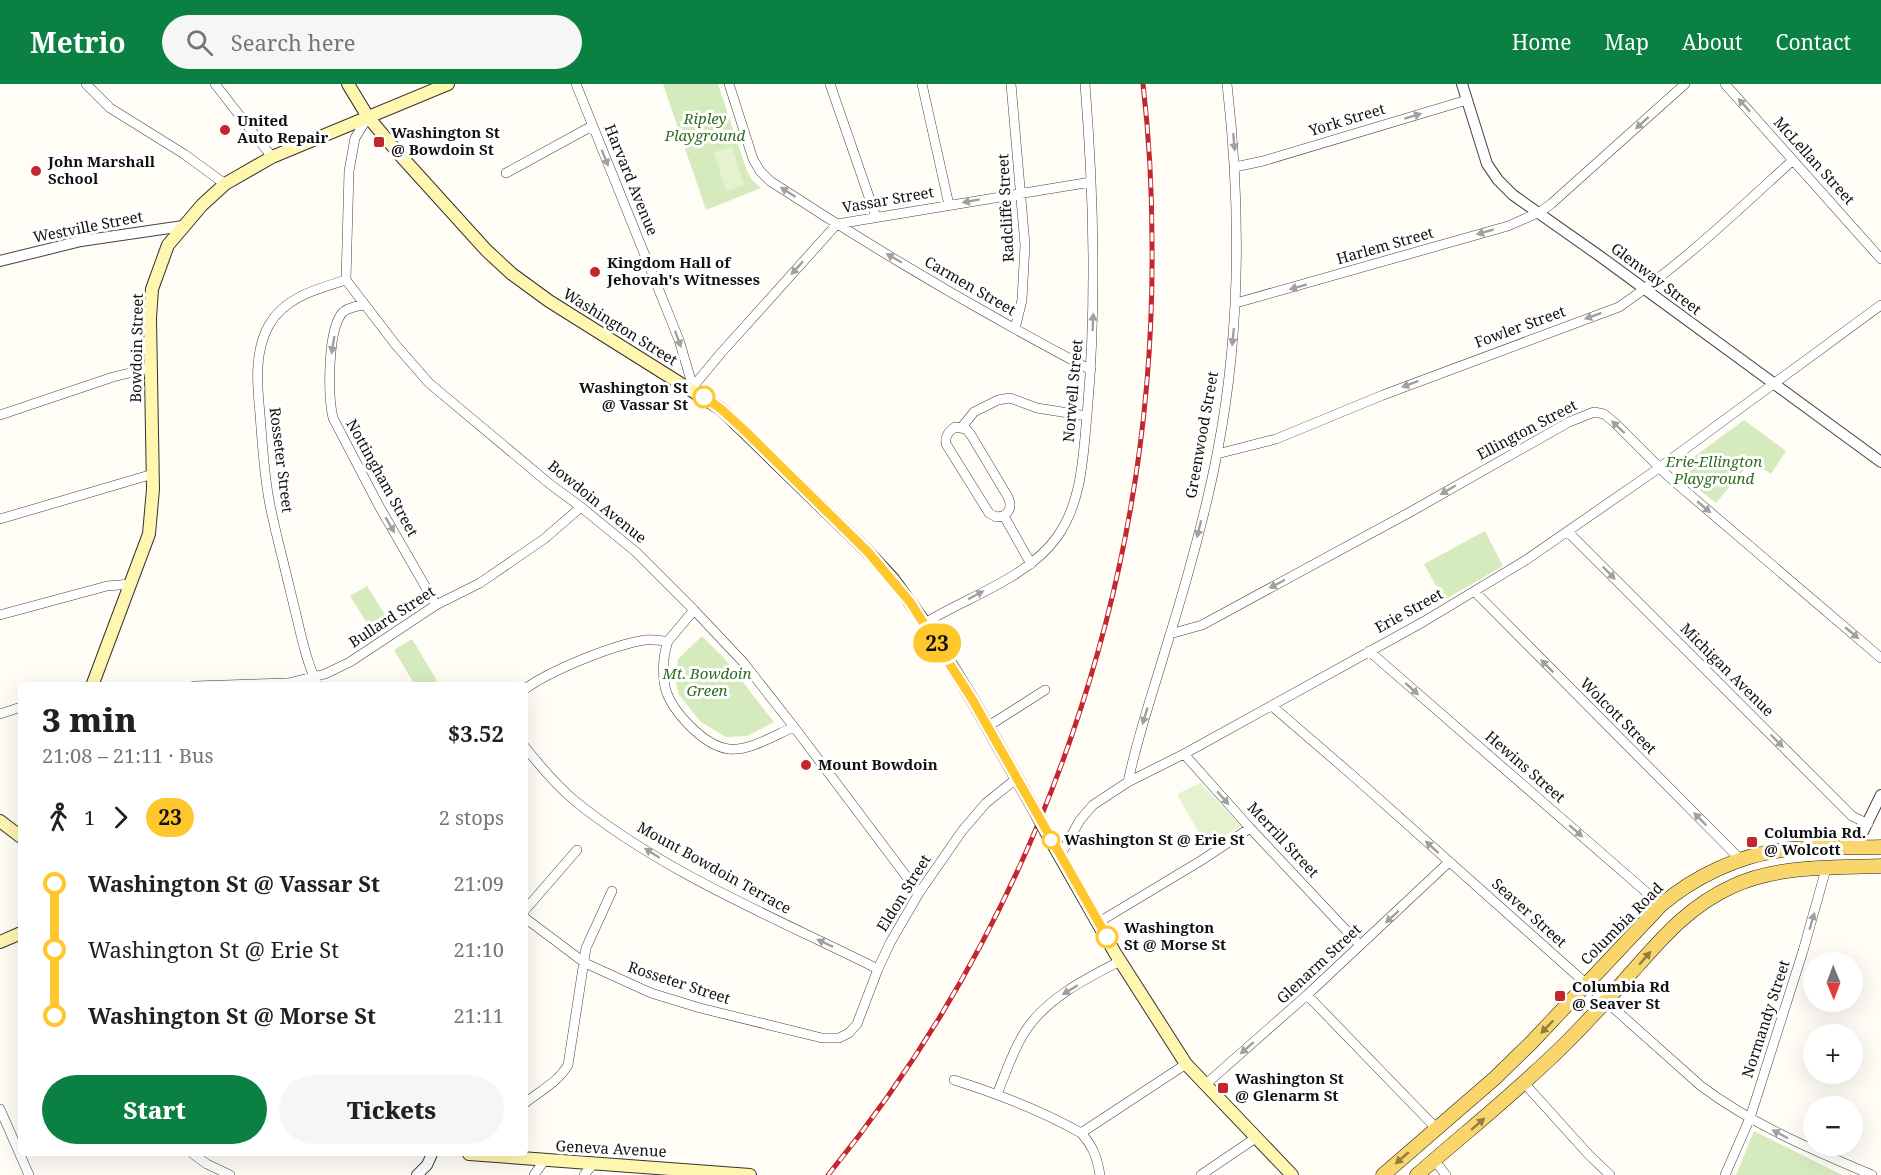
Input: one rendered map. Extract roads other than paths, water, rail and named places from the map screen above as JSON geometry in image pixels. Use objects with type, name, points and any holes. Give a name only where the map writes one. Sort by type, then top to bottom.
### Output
[{"type":"main road","name":"Washington Street","points":[[348,84],[368,117],[443,204],[512,274],[549,301],[721,409],[893,579],[925,623],[1120,961],[1186,1064],[1292,1175]]},
{"type":"main road","name":"Bowdoin Street","points":[[93,682],[149,534],[153,474],[150,368],[152,289],[168,245],[202,205],[225,184],[272,157],[448,84]]},
{"type":"main road","points":[[0,820],[18,835]]},
{"type":"main road","name":"Columbia Road","points":[[1383,1175],[1495,1078],[1540,1035],[1661,905],[1679,890],[1714,871],[1741,860],[1786,850],[1881,847]]},
{"type":"main road","points":[[1417,1175],[1524,1083],[1606,1001],[1675,924],[1707,899],[1756,877],[1791,871],[1881,866]]},
{"type":"main road","points":[[0,942],[18,934]]},
{"type":"main road","name":"Geneva Avenue","points":[[490,1156],[750,1175]]},
{"type":"street","points":[[86,84],[110,108],[184,154],[225,184]]},
{"type":"street","points":[[214,84],[272,157]]},
{"type":"street","name":"Harvard Avenue","points":[[576,84],[679,340],[692,389]]},
{"type":"street","name":"Carmen Street","points":[[729,84],[753,159],[770,181],[837,224],[1015,329],[1091,370]]},
{"type":"street","points":[[830,84],[876,217]]},
{"type":"street","points":[[922,84],[949,205]]},
{"type":"street","name":"Radcliffe Street","points":[[1011,84],[1025,245],[1024,284],[1015,329]]},
{"type":"street","name":"Norwell Street","points":[[925,623],[1031,564],[1057,538],[1068,521],[1074,505],[1078,488],[1091,370],[1095,246],[1085,84]]},
{"type":"street","name":"Greenwood Street","points":[[1128,782],[1196,544],[1217,454],[1229,378],[1236,303],[1235,167],[1227,84]]},
{"type":"street","name":"Glenway Street","points":[[1462,84],[1487,164],[1498,180],[1513,195],[1540,212],[1881,462]]},
{"type":"street","name":"Harlem Street","points":[[1236,303],[1508,226],[1540,212],[1685,84]]},
{"type":"street","name":"McLellan Street","points":[[1725,84],[1881,259]]},
{"type":"street","name":"York Street","points":[[1235,167],[1275,158],[1467,100]]},
{"type":"street","points":[[346,280],[349,171],[355,138],[368,117]]},
{"type":"street","points":[[506,173],[592,126]]},
{"type":"street","name":"Fowler Street","points":[[1217,454],[1276,439],[1404,387],[1619,307],[1645,290],[1710,236],[1793,160]]},
{"type":"street","name":"Vassar Street","points":[[692,389],[728,344],[837,224],[1091,182]]},
{"type":"street","name":"Westville Street","points":[[0,261],[81,241],[183,226]]},
{"type":"street","name":"Bowdoin Avenue","points":[[346,280],[429,383],[551,485],[636,552],[743,662],[919,893]]},
{"type":"street","name":"Rosseter Street","points":[[316,682],[301,633],[269,500],[262,443],[258,357],[261,342],[279,311],[314,290],[346,280]]},
{"type":"street","name":"Erie Street","points":[[1060,856],[1080,820],[1093,805],[1128,782],[1272,706],[1475,592],[1568,532],[1659,468],[1881,304]]},
{"type":"street","name":"Nottingham Street","points":[[365,305],[345,310],[339,318],[330,376],[330,405],[333,418],[436,605]]},
{"type":"street","points":[[0,415],[113,377],[150,368]]},
{"type":"street","points":[[961,428],[974,412],[998,400],[1010,398],[1037,408],[1087,416]]},
{"type":"street","name":"Ellington Street","points":[[1170,634],[1211,620],[1594,412],[1604,414],[1615,423],[1659,468],[1881,658]]},
{"type":"street","points":[[955,427],[966,429],[971,435],[1011,502],[1010,511],[1004,516],[996,517],[989,513],[946,444],[948,432],[955,427]]},
{"type":"street","points":[[0,519],[153,474]]},
{"type":"street","name":"Bullard Street","points":[[316,682],[436,605],[480,583],[544,539],[581,507]]},
{"type":"street","points":[[1004,516],[1031,564]]},
{"type":"street","name":"Michigan Avenue","points":[[1568,532],[1852,816],[1870,820]]},
{"type":"street","points":[[0,615],[107,586],[131,584]]},
{"type":"street","name":"Wolcott Street","points":[[1475,592],[1741,860]]},
{"type":"street","points":[[694,610],[668,641],[663,668],[666,689],[677,709],[694,731],[711,744],[729,749],[742,748],[794,727]]},
{"type":"street","points":[[528,687],[557,671],[598,654],[646,640],[668,641]]},
{"type":"street","name":"Hewins Street","points":[[1369,651],[1661,905]]},
{"type":"street","points":[[987,727],[1045,690]]},
{"type":"street","name":"Seaver Street","points":[[1272,706],[1701,1086],[1727,1106],[1803,1146],[1872,1175]]},
{"type":"street","points":[[0,714],[18,708]]},
{"type":"street","name":"Mount Bowdoin Terrace","points":[[528,751],[546,774],[574,800],[659,858],[746,905],[878,969]]},
{"type":"street","name":"Merrill Street","points":[[1184,754],[1360,945]]},
{"type":"street","name":"Eldon Street","points":[[840,1038],[849,1033],[857,1024],[890,943],[919,893],[962,831],[986,803],[1016,779]]},
{"type":"street","points":[[1855,848],[1881,795]]},
{"type":"street","points":[[1099,922],[1250,828]]},
{"type":"street","points":[[528,907],[577,850]]},
{"type":"street","name":"Glenarm Street","points":[[1206,1084],[1307,995],[1449,862]]},
{"type":"street","name":"Normandy Street","points":[[1725,1175],[1750,1118],[1803,951],[1826,869]]},
{"type":"street","points":[[528,1101],[563,1074],[568,1065],[586,948],[612,891]]},
{"type":"street","name":"Rosseter Street","points":[[528,920],[585,963],[651,993],[699,1008],[822,1038],[840,1038]]},
{"type":"street","points":[[998,1094],[1014,1051],[1026,1029],[1037,1017],[1062,995],[1120,961]]},
{"type":"street","points":[[1307,995],[1436,1128]]},
{"type":"street","points":[[1081,1132],[1186,1064]]},
{"type":"street","points":[[954,1080],[998,1094],[1081,1132],[1090,1142],[1097,1157],[1100,1175]]},
{"type":"street","points":[[1524,1083],[1588,1155],[1610,1175]]},
{"type":"street","points":[[0,1108],[18,1150]]},
{"type":"street","points":[[1201,1175],[1257,1137]]},
{"type":"street","points":[[21,1156],[29,1175]]},
{"type":"street","points":[[196,1156],[230,1175]]},
{"type":"street","points":[[417,1175],[427,1165],[431,1156]]},
{"type":"street","points":[[1434,1160],[1446,1175]]},
{"type":"street","points":[[534,1175],[544,1161]]},
{"type":"street","points":[[584,1175],[594,1162]]},
{"type":"railway","points":[[828,1175],[903,1074],[969,966],[1025,854],[1071,737],[1107,616],[1133,493],[1148,368],[1152,222],[1143,84]]},
{"type":"place","name":"United Auto Repair","points":[[225,130]]},
{"type":"place","name":"Washington St @ Bowdoin St","points":[[379,142]]},
{"type":"place","name":"John Marshall School","points":[[36,171]]},
{"type":"place","name":"Kingdom Hall of Jehovah's Witnesses","points":[[595,272]]},
{"type":"place","name":"Washington St @ Vassar St","points":[[704,397]]},
{"type":"place","name":"Mount Bowdoin","points":[[806,765]]},
{"type":"place","name":"Washington St @ Erie St","points":[[1051,840]]},
{"type":"place","name":"Columbia Rd. @ Wolcott","points":[[1752,842]]},
{"type":"place","name":"Washington St @ Morse St","points":[[1107,937]]},
{"type":"place","name":"Columbia Rd @ Seaver St","points":[[1560,996]]},
{"type":"place","name":"Washington St @ Glenarm St","points":[[1223,1088]]},
{"type":"park label","name":"Ripley Playground","points":[[705,128]]},
{"type":"park label","name":"Erie-Ellington Playground","points":[[1714,470]]},
{"type":"park label","name":"Mt. Bowdoin Green","points":[[707,682]]}]
